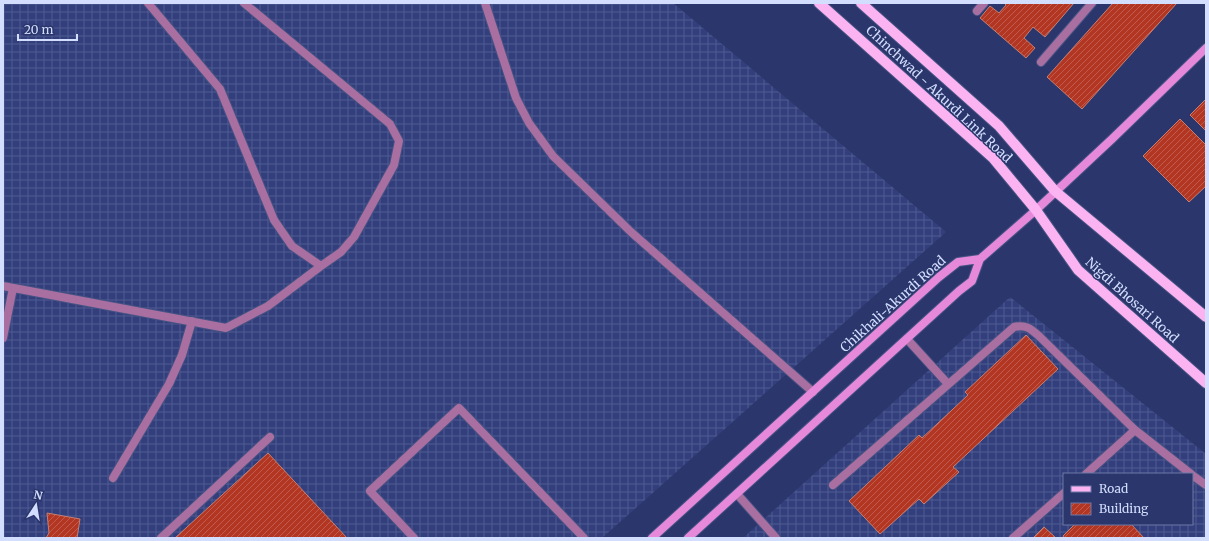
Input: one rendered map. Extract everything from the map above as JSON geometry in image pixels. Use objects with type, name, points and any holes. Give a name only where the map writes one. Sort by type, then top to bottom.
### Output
[{"type":"main road","name":"Chinchwad - Akurdi Link Road","points":[[819,3],[993,158],[1036,210]]},
{"type":"main road","name":"Chinchwad - Akurdi Link Road","points":[[861,3],[999,126],[1055,191]]},
{"type":"main road","points":[[688,538],[972,281],[980,259],[1036,210],[1206,48]]},
{"type":"main road","points":[[1055,191],[1206,317]]},
{"type":"main road","name":"Nigdi Bhosari Road","points":[[1036,210],[1078,270],[1206,383]]},
{"type":"main road","name":"Chikhali-Akurdi Road","points":[[652,538],[939,277],[958,262],[980,259]]},
{"type":"street","points":[[148,3],[220,89],[274,220],[292,246],[321,266]]},
{"type":"street","points":[[3,286],[226,328],[268,306],[341,252],[354,237],[394,165],[399,141],[390,124],[244,3]]},
{"type":"street","points":[[485,3],[516,98],[529,123],[553,156],[630,232],[813,392]]},
{"type":"street","points":[[977,11],[984,3]]},
{"type":"street","points":[[1040,62],[1092,3]]},
{"type":"street","points":[[3,338],[13,288]]},
{"type":"street","points":[[114,478],[169,384],[182,355],[192,321]]},
{"type":"street","points":[[832,485],[1014,327],[1022,325],[1031,329],[1135,430],[1191,473]]},
{"type":"street","points":[[907,339],[948,384]]},
{"type":"street","points":[[414,538],[370,492],[459,408],[584,538]]},
{"type":"street","points":[[1087,473],[1135,430]]},
{"type":"street","points":[[161,538],[270,437]]},
{"type":"street","points":[[1193,475],[1206,485]]},
{"type":"street","points":[[737,494],[776,538]]},
{"type":"street","points":[[1013,538],[1063,494]]},
{"type":"shaded area","points":[[3,3],[673,3],[946,232],[602,538],[3,538]]},
{"type":"shaded area","points":[[1010,297],[1206,454],[1206,538],[743,538]]},
{"type":"building","points":[[1004,3],[1074,3],[1045,37],[1033,27],[1024,38],[1035,48],[1026,58],[980,18],[990,6],[999,13],[1006,5]]},
{"type":"building","points":[[1113,3],[1177,3],[1082,109],[1047,77]]},
{"type":"building","points":[[1206,99],[1206,131],[1190,115]]},
{"type":"building","points":[[1180,119],[1206,145],[1206,186],[1189,202],[1143,156]]},
{"type":"building","points":[[1026,335],[1058,369],[953,467],[959,472],[924,504],[919,499],[880,534],[849,501],[919,435],[922,438],[968,395],[965,392]]},
{"type":"building","points":[[268,453],[347,538],[175,538]]},
{"type":"building","points":[[47,513],[80,519],[77,538],[46,538],[49,533]]},
{"type":"building","points":[[1074,525],[1132,525],[1144,538],[1064,538],[1063,536]]},
{"type":"building","points":[[1044,527],[1056,538],[1033,538]]}]
